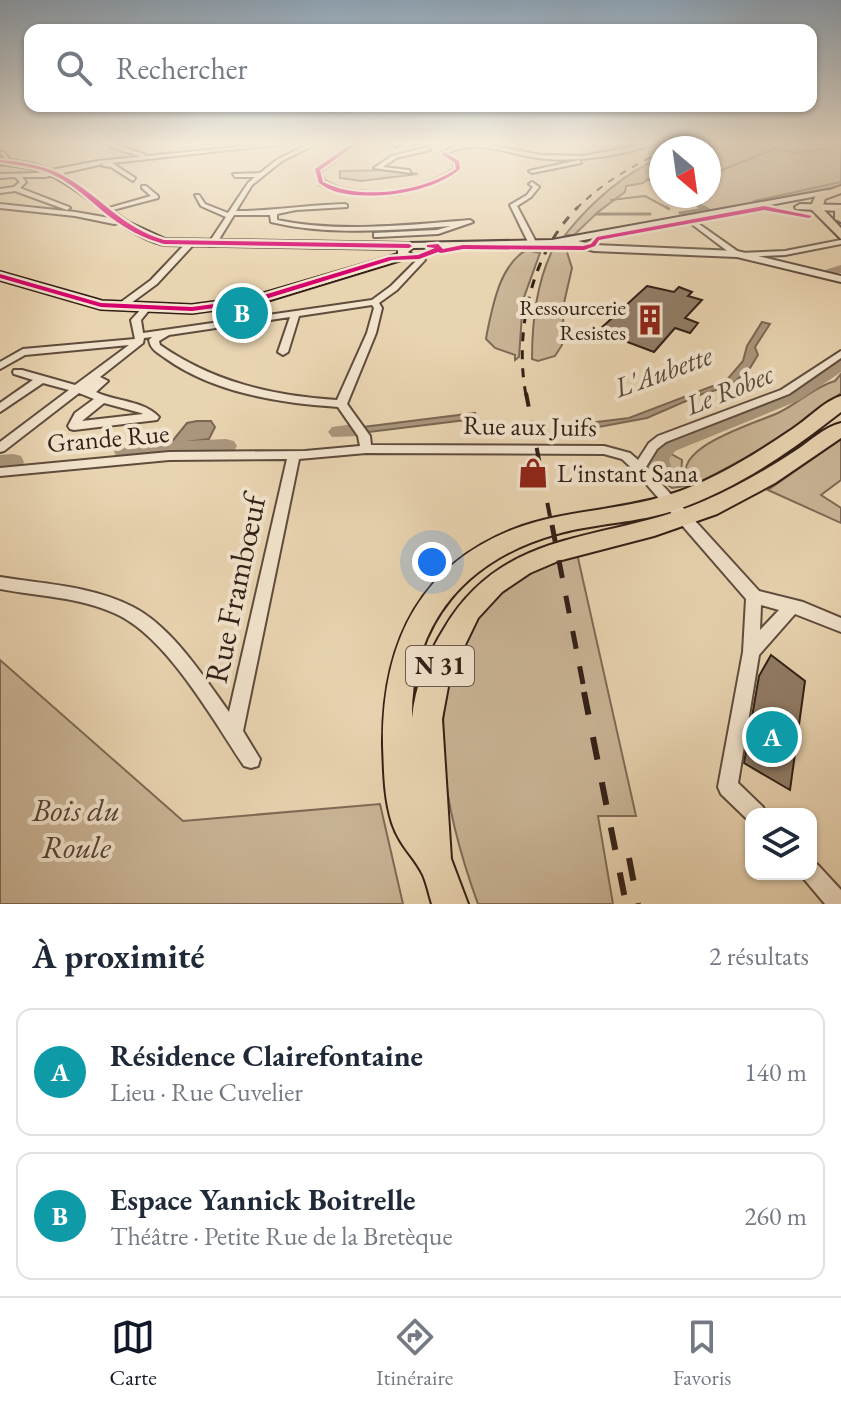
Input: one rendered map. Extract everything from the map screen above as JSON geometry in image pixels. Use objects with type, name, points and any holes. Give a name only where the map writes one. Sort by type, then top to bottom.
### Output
[{"type":"main road","points":[[76,186],[150,239],[190,244],[391,244],[411,252]]},
{"type":"main road","points":[[0,276],[101,305],[192,309],[235,304],[411,252],[463,244],[577,242],[841,189]]},
{"type":"main road","points":[[747,206],[816,206],[828,193]]},
{"type":"main road","points":[[787,198],[839,211]]},
{"type":"main road","points":[[771,205],[825,221]]},
{"type":"main road","points":[[816,206],[825,221],[841,235]]},
{"type":"main road","name":"N 31","points":[[678,510],[753,464],[841,402]]},
{"type":"main road","name":"N 31","points":[[450,904],[434,860],[428,708],[439,668],[466,615],[508,574],[531,559],[771,476],[841,429]]},
{"type":"street","points":[[212,244],[250,186]]},
{"type":"street","points":[[327,186],[342,192],[362,193],[423,186]]},
{"type":"street","points":[[533,244],[513,205],[529,196],[535,186]]},
{"type":"street","points":[[108,209],[156,197],[144,187]]},
{"type":"street","points":[[0,191],[16,189],[75,211],[75,214]]},
{"type":"street","points":[[197,196],[203,205],[231,214],[345,206]]},
{"type":"street","points":[[0,206],[122,221]]},
{"type":"street","points":[[274,213],[273,221],[301,227],[395,228],[470,222],[438,232],[377,235]]},
{"type":"street","points":[[687,218],[739,254],[841,279]]},
{"type":"street","points":[[577,242],[739,254],[785,253],[841,242]]},
{"type":"street","points":[[120,307],[154,282],[190,244]]},
{"type":"street","points":[[0,366],[23,352],[140,339],[374,302],[404,279],[421,260],[411,252]]},
{"type":"street","points":[[785,253],[805,271]]},
{"type":"street","points":[[341,404],[348,381],[370,339],[378,308],[374,302]]},
{"type":"street","points":[[140,339],[136,320],[146,309]]},
{"type":"street","points":[[283,352],[295,314]]},
{"type":"street","points":[[168,333],[156,338],[155,346],[208,376],[283,397],[341,404],[361,430],[366,449]]},
{"type":"street","points":[[0,448],[83,391],[140,339]]},
{"type":"street","points":[[639,468],[657,441],[785,392],[841,354]]},
{"type":"street","points":[[18,372],[145,410],[153,417],[74,426],[79,416],[102,399]]},
{"type":"street","points":[[0,408],[41,379]]},
{"type":"street","name":"Rue aux Juifs","points":[[294,455],[366,449],[604,450],[626,456],[754,597]]},
{"type":"street","name":"Grande Rue","points":[[0,472],[169,456],[294,455]]},
{"type":"street","name":"Rue Frambœuf","points":[[233,734],[294,455]]},
{"type":"street","points":[[0,583],[98,602],[131,613],[171,652],[208,696],[251,759]]},
{"type":"street","points":[[750,808],[728,787],[751,652],[754,597],[792,606],[841,625]]},
{"type":"street","points":[[751,652],[792,606]]},
{"type":"street","points":[[817,879],[839,904]]},
{"type":"green space","points":[[614,186],[626,186],[625,192],[574,235],[565,235]]},
{"type":"green space","points":[[721,186],[840,186],[707,211],[701,208],[721,208]]},
{"type":"green space","points":[[528,249],[542,249],[531,251],[540,253],[523,300],[519,357],[515,360],[515,355],[495,348],[486,339],[495,298],[504,275],[518,256]]},
{"type":"green space","points":[[553,249],[566,249],[572,268],[564,303],[562,345],[555,356],[538,361],[532,359],[534,317],[539,289]]},
{"type":"green space","points":[[841,374],[841,393],[824,407],[770,444],[692,486],[686,473],[689,460],[700,449],[734,430],[780,412],[835,381]]},
{"type":"green space","points":[[841,439],[841,480],[821,495],[841,508],[841,523],[768,490]]},
{"type":"green space","points":[[666,451],[682,460],[681,477],[686,486],[672,488],[658,478],[665,476],[661,462]]},
{"type":"green space","points":[[576,549],[636,816],[598,816],[613,904],[478,904],[454,824],[446,782],[443,740],[445,699],[455,660],[473,623],[501,590],[527,571]]},
{"type":"green space","name":"Bois du Roule","points":[[0,660],[183,821],[380,804],[403,904],[0,904]]},
{"type":"shaded area","points":[[762,322],[770,324],[755,347],[758,355],[750,368],[730,386],[702,394],[647,418],[599,427],[596,422],[629,418],[726,381],[743,361],[747,346]]},
{"type":"shaded area","points":[[475,413],[474,419],[369,432],[363,427]]},
{"type":"shaded area","points":[[211,421],[215,427],[209,439],[170,444],[187,423]]},
{"type":"building","name":"Ressourcerie Resistes","points":[[647,286],[674,292],[679,287],[692,292],[688,296],[702,300],[685,318],[698,323],[690,333],[675,328],[654,352],[598,331]]},
{"type":"building","points":[[771,655],[805,681],[790,790],[744,763],[759,676]]},
{"type":"waterway","points":[[754,201],[822,186]]},
{"type":"waterway","points":[[611,200],[649,198]]},
{"type":"waterway","points":[[680,213],[704,209]]},
{"type":"waterway","points":[[597,214],[650,214]]},
{"type":"waterway","name":"L'Aubette","points":[[832,270],[841,269]]},
{"type":"waterway","name":"Le Robec","points":[[662,477],[658,458],[667,446],[793,396],[841,364]]},
{"type":"waterway","name":"L'Aubette","points":[[339,432],[354,431]]},
{"type":"waterway","name":"L'Aubette","points":[[125,452],[226,446]]},
{"type":"waterway","name":"L'Aubette","points":[[0,463],[13,462]]},
{"type":"railway","points":[[577,208],[603,186]]},
{"type":"railway","points":[[526,395],[522,346],[530,295],[548,247],[577,208]]},
{"type":"railway","points":[[526,393],[552,527]]},
{"type":"railway","points":[[552,525],[585,694]]},
{"type":"railway","points":[[584,692],[626,904]]},
{"type":"railway","points":[[629,858],[638,904]]},
{"type":"cycle path","points":[[74,186],[124,224],[164,242],[409,246]]},
{"type":"cycle path","points":[[328,186],[355,193],[379,193],[419,186]]},
{"type":"cycle path","points":[[429,246],[436,245],[441,251],[463,247],[584,248],[593,245],[597,239],[764,208],[809,216]]},
{"type":"cycle path","points":[[0,276],[101,305],[192,309],[252,301],[391,258],[419,257],[439,249]]},
{"type":"place","name":"Espace Yannick Boitrelle","points":[[242,313]]},
{"type":"place","name":"Ressourcerie Resistes","points":[[650,320]]},
{"type":"place","name":"L'instant Sana","points":[[533,473]]},
{"type":"place","name":"Résidence Clairefontaine","points":[[772,737]]}]
